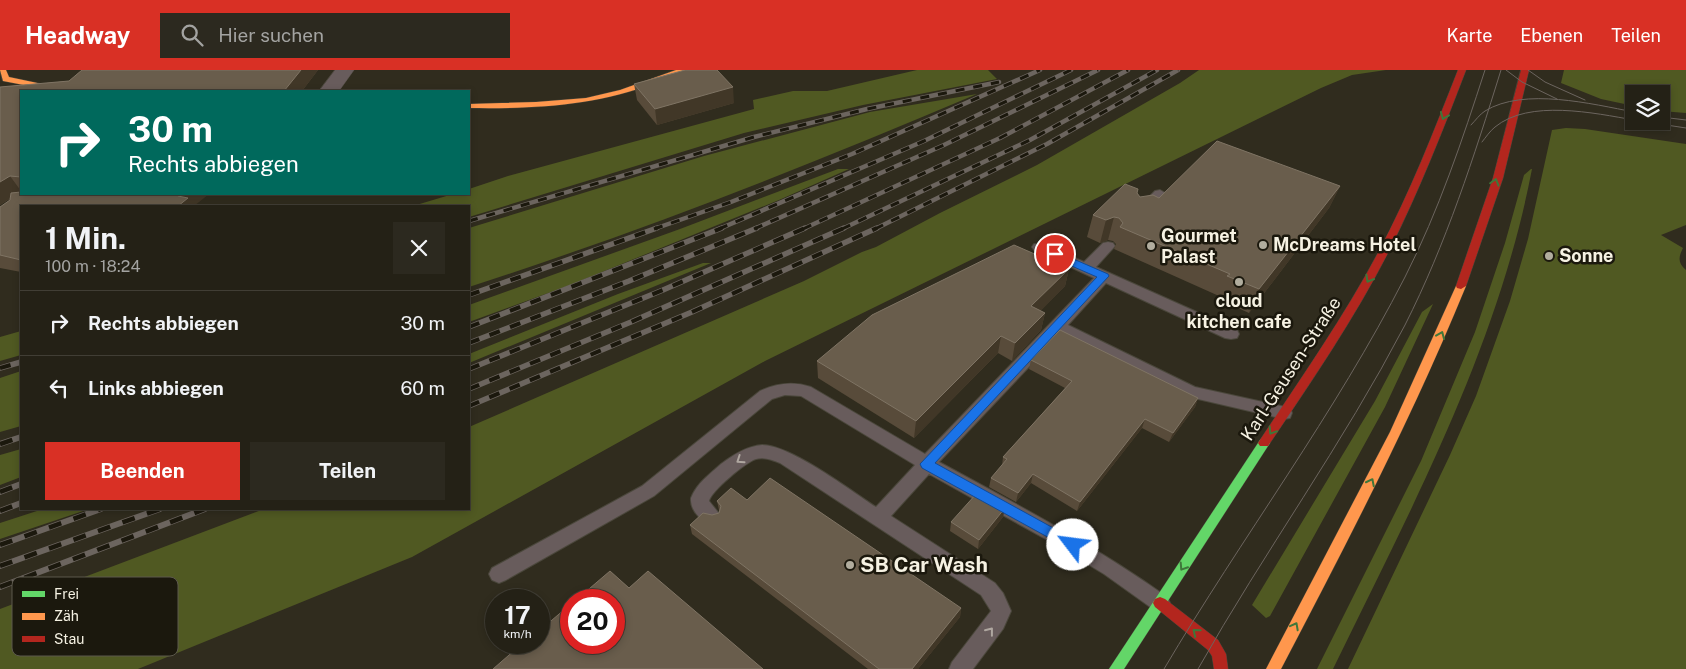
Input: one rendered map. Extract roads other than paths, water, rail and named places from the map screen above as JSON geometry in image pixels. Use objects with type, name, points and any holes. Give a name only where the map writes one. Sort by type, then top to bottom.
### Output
[{"type":"main road","points":[[470,106],[526,105],[603,97],[680,70]]},
{"type":"main road","name":"Karl-Geusen-Straße","points":[[1116,669],[1351,309],[1399,222],[1422,171],[1462,70]]},
{"type":"main road","points":[[1273,669],[1404,418],[1439,341],[1480,235],[1525,70]]},
{"type":"main road","points":[[3,71],[6,78],[61,90]]},
{"type":"main road","points":[[1160,603],[1213,645],[1219,654],[1222,669]]},
{"type":"street","points":[[330,90],[345,70]]},
{"type":"lane","points":[[1139,215],[1160,194]]},
{"type":"lane","points":[[1086,269],[1108,246]]},
{"type":"lane","points":[[1039,247],[1231,334]]},
{"type":"lane","points":[[878,518],[926,464],[1104,276]]},
{"type":"lane","points":[[1058,326],[1190,392],[1284,412]]},
{"type":"lane","points":[[499,574],[648,491],[766,395],[777,390],[790,388],[805,391],[926,464],[1058,536],[1111,568],[1160,603]]},
{"type":"lane","points":[[712,516],[701,506],[700,499],[705,490],[742,458],[764,451],[786,458],[988,589],[996,599],[1001,611],[996,622],[960,669]]},
{"type":"tram line","points":[[1164,669],[1319,426],[1378,328],[1429,226],[1459,149],[1485,70]]},
{"type":"tram line","points":[[1489,109],[1501,70]]},
{"type":"tram line","points":[[1506,70],[1522,82],[1557,99]]},
{"type":"tram line","points":[[1528,70],[1545,82],[1585,100]]},
{"type":"tram line","points":[[1489,109],[1501,104],[1519,100],[1557,99]]},
{"type":"tram line","points":[[1557,99],[1625,110]]},
{"type":"tram line","points":[[1198,669],[1249,583],[1356,412],[1405,325],[1434,263],[1470,168],[1489,109]]},
{"type":"tram line","points":[[1471,125],[1489,109]]},
{"type":"tram line","points":[[1482,142],[1495,127],[1509,118],[1525,113],[1562,110],[1625,118]]},
{"type":"tram line","points":[[1670,118],[1686,120]]},
{"type":"tram line","points":[[1670,126],[1686,128]]},
{"type":"railway","points":[[654,229],[731,202],[852,154],[1040,70]]},
{"type":"railway","points":[[719,229],[924,141],[1071,70]]},
{"type":"railway","points":[[754,229],[944,145],[1098,70]]},
{"type":"railway","points":[[803,229],[1000,138],[1128,70]]},
{"type":"railway","points":[[842,229],[1030,140],[1157,70]]},
{"type":"railway","points":[[875,229],[1047,144],[1178,70]]},
{"type":"railway","points":[[470,221],[754,137],[867,109],[999,82]]},
{"type":"railway","points":[[470,295],[657,228]]},
{"type":"railway","points":[[470,327],[722,228]]},
{"type":"railway","points":[[470,343],[629,281],[757,228]]},
{"type":"railway","points":[[470,369],[663,290],[805,228]]},
{"type":"railway","points":[[470,389],[631,322],[844,228]]},
{"type":"railway","points":[[470,406],[692,312],[877,228]]},
{"type":"railway","points":[[0,368],[20,362]]},
{"type":"railway","points":[[0,444],[20,437]]},
{"type":"railway","points":[[0,492],[20,484]]},
{"type":"railway","points":[[0,511],[20,503]]},
{"type":"railway","points":[[0,545],[98,510]]},
{"type":"railway","points":[[0,566],[157,510]]},
{"type":"railway","points":[[26,577],[202,510]]},
{"type":"railway","points":[[0,587],[12,582]]},
{"type":"place","name":"McDreams Hotel","points":[[1263,245]]},
{"type":"place","name":"Gourmet Palast","points":[[1151,246]]},
{"type":"place","name":"Sonne","points":[[1549,256]]},
{"type":"place","name":"cloud kitchen cafe","points":[[1239,282]]},
{"type":"place","name":"SB Car Wash","points":[[850,565]]}]
